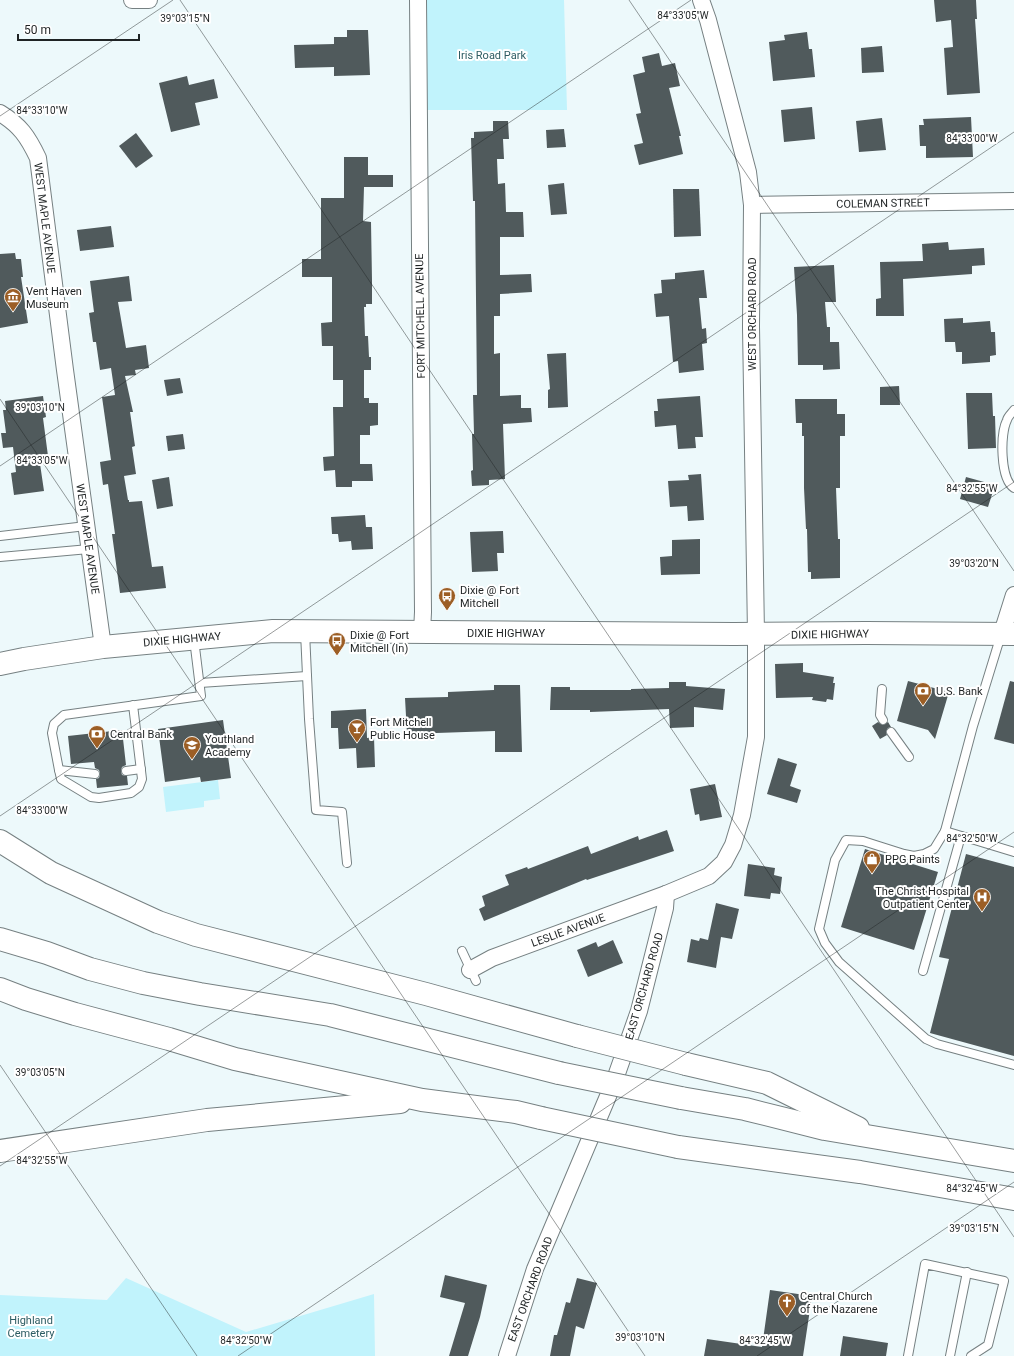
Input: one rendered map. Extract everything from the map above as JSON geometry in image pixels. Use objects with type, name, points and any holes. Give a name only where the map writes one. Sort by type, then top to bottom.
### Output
[{"type":"main road","name":"DIXIE HIGHWAY","points":[[0,664],[104,647],[273,631],[756,634],[1008,633]]},
{"type":"main road","points":[[0,842],[51,873],[123,907],[196,935],[426,994],[577,1036],[767,1083],[877,1137]]},
{"type":"main road","points":[[0,939],[47,953],[90,969],[143,983],[200,994],[330,1015],[558,1073],[681,1098],[745,1109],[825,1129],[1014,1161]]},
{"type":"main road","points":[[0,989],[26,999],[75,1014],[169,1039],[235,1060],[422,1100],[516,1112],[678,1147],[860,1172],[1014,1199]]},
{"type":"main road","points":[[0,1151],[207,1120],[422,1100]]},
{"type":"street","points":[[132,0],[149,0]]},
{"type":"street","name":"FORT MITCHELL AVENUE","points":[[418,0],[422,632]]},
{"type":"street","name":"WEST ORCHARD ROAD","points":[[701,0],[708,20],[748,172],[752,205],[751,327],[756,634]]},
{"type":"street","name":"WEST MAPLE AVENUE","points":[[0,113],[9,118],[21,129],[28,138],[38,158],[89,549],[104,647]]},
{"type":"street","name":"COLEMAN STREET","points":[[752,205],[1014,200]]},
{"type":"street","points":[[1008,633],[1014,595]]},
{"type":"street","points":[[666,894],[709,876],[724,862],[733,845],[742,815],[756,737],[756,634]]},
{"type":"street","name":"LESLIE AVENUE","points":[[473,975],[492,958],[666,894]]},
{"type":"street","name":"EAST ORCHARD ROAD","points":[[507,1356],[535,1270],[614,1082],[639,1011],[665,908],[666,894]]},
{"type":"lane","points":[[1014,410],[1006,420],[1002,438],[1004,472],[1010,485],[1014,488]]},
{"type":"lane","points":[[0,536],[86,526]]},
{"type":"lane","points":[[0,557],[89,549]]},
{"type":"lane","points":[[305,631],[316,810],[342,812],[347,863]]},
{"type":"lane","points":[[1008,633],[973,726],[945,831],[934,849],[924,854],[914,856],[863,841],[846,840],[835,860],[819,929],[825,943],[839,962],[926,1039],[937,1044],[1014,1065]]},
{"type":"lane","points":[[133,705],[142,779],[139,787],[131,793],[99,798],[91,797],[61,780],[52,733],[54,724],[64,715],[133,705],[201,696],[194,638]]},
{"type":"lane","points":[[200,684],[307,676]]},
{"type":"lane","points":[[882,689],[880,715],[883,720]]},
{"type":"lane","points":[[891,732],[909,757]]},
{"type":"lane","points":[[126,771],[141,769]]},
{"type":"lane","points":[[58,770],[95,774]]},
{"type":"lane","points":[[945,831],[1014,852]]},
{"type":"lane","points":[[923,971],[961,836]]},
{"type":"lane","points":[[462,951],[473,975]]},
{"type":"lane","points":[[908,1356],[925,1264],[1004,1281],[988,1345],[971,1356]]},
{"type":"lane","points":[[950,1356],[967,1272]]},
{"type":"green space","name":"Iris Road Park","points":[[418,0],[564,0],[567,110],[418,110]]},
{"type":"green space","points":[[218,780],[220,799],[204,801],[204,807],[166,812],[163,787]]},
{"type":"green space","name":"Highland Cemetery","points":[[126,1278],[246,1332],[374,1294],[375,1356],[0,1356],[0,1295],[107,1300]]},
{"type":"building","points":[[934,0],[976,0],[977,19],[975,19],[980,93],[947,95],[944,48],[953,47],[951,20],[936,22]]},
{"type":"building","points":[[347,30],[368,30],[370,75],[334,76],[334,67],[295,68],[294,45],[334,44],[334,37],[347,37]]},
{"type":"building","points":[[807,32],[809,49],[812,49],[815,77],[773,81],[769,42],[785,40],[784,35]]},
{"type":"building","points":[[882,46],[884,72],[862,73],[861,48]]},
{"type":"building","points":[[659,53],[662,66],[675,63],[680,86],[669,88],[681,136],[679,136],[683,154],[639,165],[634,145],[643,143],[636,114],[641,113],[633,75],[645,72],[642,57]]},
{"type":"building","points":[[187,76],[189,85],[214,79],[218,98],[195,103],[200,125],[171,132],[159,83]]},
{"type":"building","points":[[812,107],[815,139],[784,142],[781,110]]},
{"type":"building","points":[[971,117],[973,157],[926,158],[926,146],[920,146],[919,125],[924,125],[923,119]]},
{"type":"building","points":[[882,118],[886,150],[859,152],[856,121]]},
{"type":"building","points":[[493,121],[508,121],[509,139],[503,139],[504,159],[497,159],[498,184],[505,183],[506,212],[523,212],[524,237],[500,237],[500,275],[531,274],[532,292],[500,294],[500,316],[494,316],[494,354],[500,353],[500,396],[521,395],[521,408],[531,408],[532,422],[503,424],[505,479],[489,480],[489,485],[472,486],[472,434],[474,434],[473,395],[477,395],[475,201],[473,201],[471,138],[474,138],[474,132],[493,131]]},
{"type":"building","points":[[564,129],[566,147],[547,148],[546,130]]},
{"type":"building","points":[[136,133],[153,156],[136,168],[119,146]]},
{"type":"building","points":[[344,157],[368,157],[368,175],[393,175],[393,187],[364,187],[363,221],[371,222],[372,304],[366,304],[366,307],[364,307],[365,336],[368,336],[371,370],[364,370],[364,398],[369,398],[369,403],[378,403],[378,425],[370,426],[370,435],[360,435],[360,464],[372,464],[373,481],[352,481],[352,487],[336,487],[335,470],[324,471],[323,457],[334,456],[333,407],[343,407],[343,380],[333,380],[333,346],[322,346],[321,323],[332,322],[332,277],[302,277],[302,259],[321,259],[321,198],[344,198]]},
{"type":"building","points":[[564,183],[567,214],[551,215],[548,185]]},
{"type":"building","points":[[673,189],[699,189],[701,236],[674,237]]},
{"type":"building","points":[[111,226],[114,247],[80,251],[77,230]]},
{"type":"building","points":[[948,242],[949,250],[984,248],[985,265],[972,266],[972,274],[903,279],[904,316],[876,316],[876,299],[881,298],[880,262],[923,261],[922,244]]},
{"type":"building","points":[[15,253],[16,259],[21,259],[23,277],[21,277],[28,323],[0,328],[0,254]]},
{"type":"building","points":[[834,265],[836,302],[825,302],[827,327],[830,327],[830,342],[839,342],[840,369],[823,370],[823,365],[798,365],[794,267]]},
{"type":"building","points":[[704,270],[707,298],[699,298],[702,329],[706,328],[707,343],[702,344],[704,370],[679,373],[678,361],[673,362],[669,316],[656,317],[654,294],[662,293],[661,280],[675,279],[675,273]]},
{"type":"building","points":[[129,276],[132,301],[118,302],[126,348],[146,345],[149,368],[135,370],[136,375],[125,376],[133,412],[130,412],[135,446],[132,447],[136,474],[124,476],[129,502],[142,501],[152,567],[163,566],[166,588],[120,593],[112,534],[115,534],[108,484],[103,485],[100,462],[111,460],[102,397],[115,395],[111,368],[100,370],[96,342],[93,342],[89,313],[94,312],[90,281]]},
{"type":"building","points":[[963,318],[963,323],[990,321],[991,332],[995,332],[996,355],[990,356],[990,362],[962,364],[962,352],[956,352],[955,342],[945,342],[944,319]]},
{"type":"building","points":[[566,353],[568,407],[548,408],[548,390],[550,389],[547,354]]},
{"type":"building","points":[[180,378],[183,393],[167,396],[164,380]]},
{"type":"building","points":[[899,386],[900,405],[880,405],[880,387]]},
{"type":"building","points":[[966,393],[992,393],[993,416],[995,416],[996,448],[968,449]]},
{"type":"building","points":[[43,396],[46,417],[43,418],[48,456],[39,457],[44,491],[14,495],[11,473],[16,472],[13,447],[3,448],[1,433],[6,433],[3,410],[6,410],[5,401]]},
{"type":"building","points":[[700,396],[703,437],[695,437],[696,448],[678,449],[676,425],[655,427],[654,411],[658,411],[657,399]]},
{"type":"building","points":[[795,399],[837,399],[837,414],[845,414],[845,436],[840,436],[840,488],[836,488],[838,539],[840,539],[840,578],[811,579],[811,572],[808,572],[804,488],[804,436],[802,436],[802,423],[796,423]]},
{"type":"building","points":[[183,434],[185,449],[168,451],[166,436]]},
{"type":"building","points":[[701,474],[704,520],[688,521],[687,506],[670,507],[668,481],[689,480],[688,475]]},
{"type":"building","points":[[169,477],[173,506],[157,509],[152,480]]},
{"type":"building","points":[[966,477],[995,485],[988,507],[960,499]]},
{"type":"building","points":[[365,515],[366,527],[372,527],[373,549],[352,550],[351,541],[339,542],[338,534],[332,534],[331,517]]},
{"type":"building","points":[[503,531],[504,553],[497,553],[498,571],[472,572],[470,532]]},
{"type":"building","points":[[700,539],[700,574],[661,575],[660,557],[672,556],[672,540]]},
{"type":"building","points":[[803,663],[803,672],[834,677],[833,683],[835,683],[833,700],[827,699],[826,702],[812,700],[813,697],[776,698],[775,664]]},
{"type":"building","name":"U.S. Bank","points":[[908,681],[949,692],[935,739],[928,730],[897,721]]},
{"type":"building","points":[[1010,681],[1014,682],[1014,744],[994,739]]},
{"type":"building","points":[[669,682],[686,682],[686,686],[725,689],[723,710],[694,707],[694,727],[670,728],[669,709],[590,712],[590,710],[550,710],[551,687],[570,687],[570,690],[631,690],[669,688]]},
{"type":"building","points":[[494,685],[520,685],[522,752],[495,752],[495,731],[407,734],[405,698],[448,697],[448,692],[494,690]]},
{"type":"building","name":"Fort Mitchell Public House","points":[[366,709],[367,738],[374,737],[375,767],[357,768],[356,748],[339,749],[338,728],[331,728],[331,711]]},
{"type":"building","points":[[223,720],[231,778],[201,782],[200,777],[165,782],[158,729]]},
{"type":"building","points":[[878,722],[883,725],[888,722],[891,727],[888,728],[886,732],[887,735],[880,739],[872,726]]},
{"type":"building","name":"Central Bank","points":[[122,730],[126,765],[122,767],[121,771],[122,775],[127,776],[128,785],[97,788],[96,779],[99,778],[100,774],[99,770],[95,768],[94,762],[71,764],[68,736]]},
{"type":"building","points":[[778,758],[797,764],[790,786],[801,790],[797,803],[767,794]]},
{"type":"building","points":[[715,784],[722,817],[700,821],[699,814],[695,815],[690,789]]},
{"type":"building","points":[[667,830],[674,851],[587,880],[586,879],[484,921],[479,909],[485,906],[482,896],[509,885],[505,875],[527,867],[528,869],[588,846],[591,854],[638,836],[639,840]]},
{"type":"building","points":[[865,849],[938,872],[914,950],[841,927]]},
{"type":"building","name":"The Christ Hospital Outpatient Center","points":[[966,854],[1014,867],[1014,1056],[930,1033],[949,959],[939,957]]},
{"type":"building","points":[[748,864],[775,868],[774,875],[782,877],[780,894],[771,893],[770,899],[744,896]]},
{"type":"building","points":[[716,903],[739,909],[732,939],[721,937],[716,968],[687,962],[691,939],[699,941],[700,938],[708,940]]},
{"type":"building","points":[[613,940],[623,963],[588,977],[577,950],[596,942],[598,947]]},
{"type":"building","points":[[445,1275],[487,1285],[480,1317],[468,1356],[449,1356],[465,1303],[440,1297]]},
{"type":"building","points":[[577,1278],[597,1283],[584,1329],[576,1326],[570,1356],[550,1356],[554,1335],[557,1335],[566,1302],[570,1303]]},
{"type":"building","name":"Central Church of the Nazarene","points":[[770,1290],[812,1296],[803,1356],[704,1356],[707,1339],[762,1347]]},
{"type":"building","name":"Central Church of the Nazarene","points":[[843,1336],[888,1343],[886,1356],[840,1356]]},
{"type":"place","name":"Vent Haven Museum","points":[[13,312]]},
{"type":"place","name":"Dixie @ Fort Mitchell","points":[[447,611]]},
{"type":"place","name":"Dixie @ Fort Mitchell (In)","points":[[337,656]]},
{"type":"place","name":"U.S. Bank","points":[[923,706]]},
{"type":"place","name":"Fort Mitchell Public House","points":[[357,743]]},
{"type":"place","name":"Central Bank","points":[[97,749]]},
{"type":"place","name":"Youthland Academy","points":[[192,760]]},
{"type":"place","name":"PPG Paints","points":[[872,874]]},
{"type":"place","name":"The Christ Hospital Outpatient Center","points":[[982,912]]},
{"type":"place","name":"Central Church of the Nazarene","points":[[787,1317]]}]
